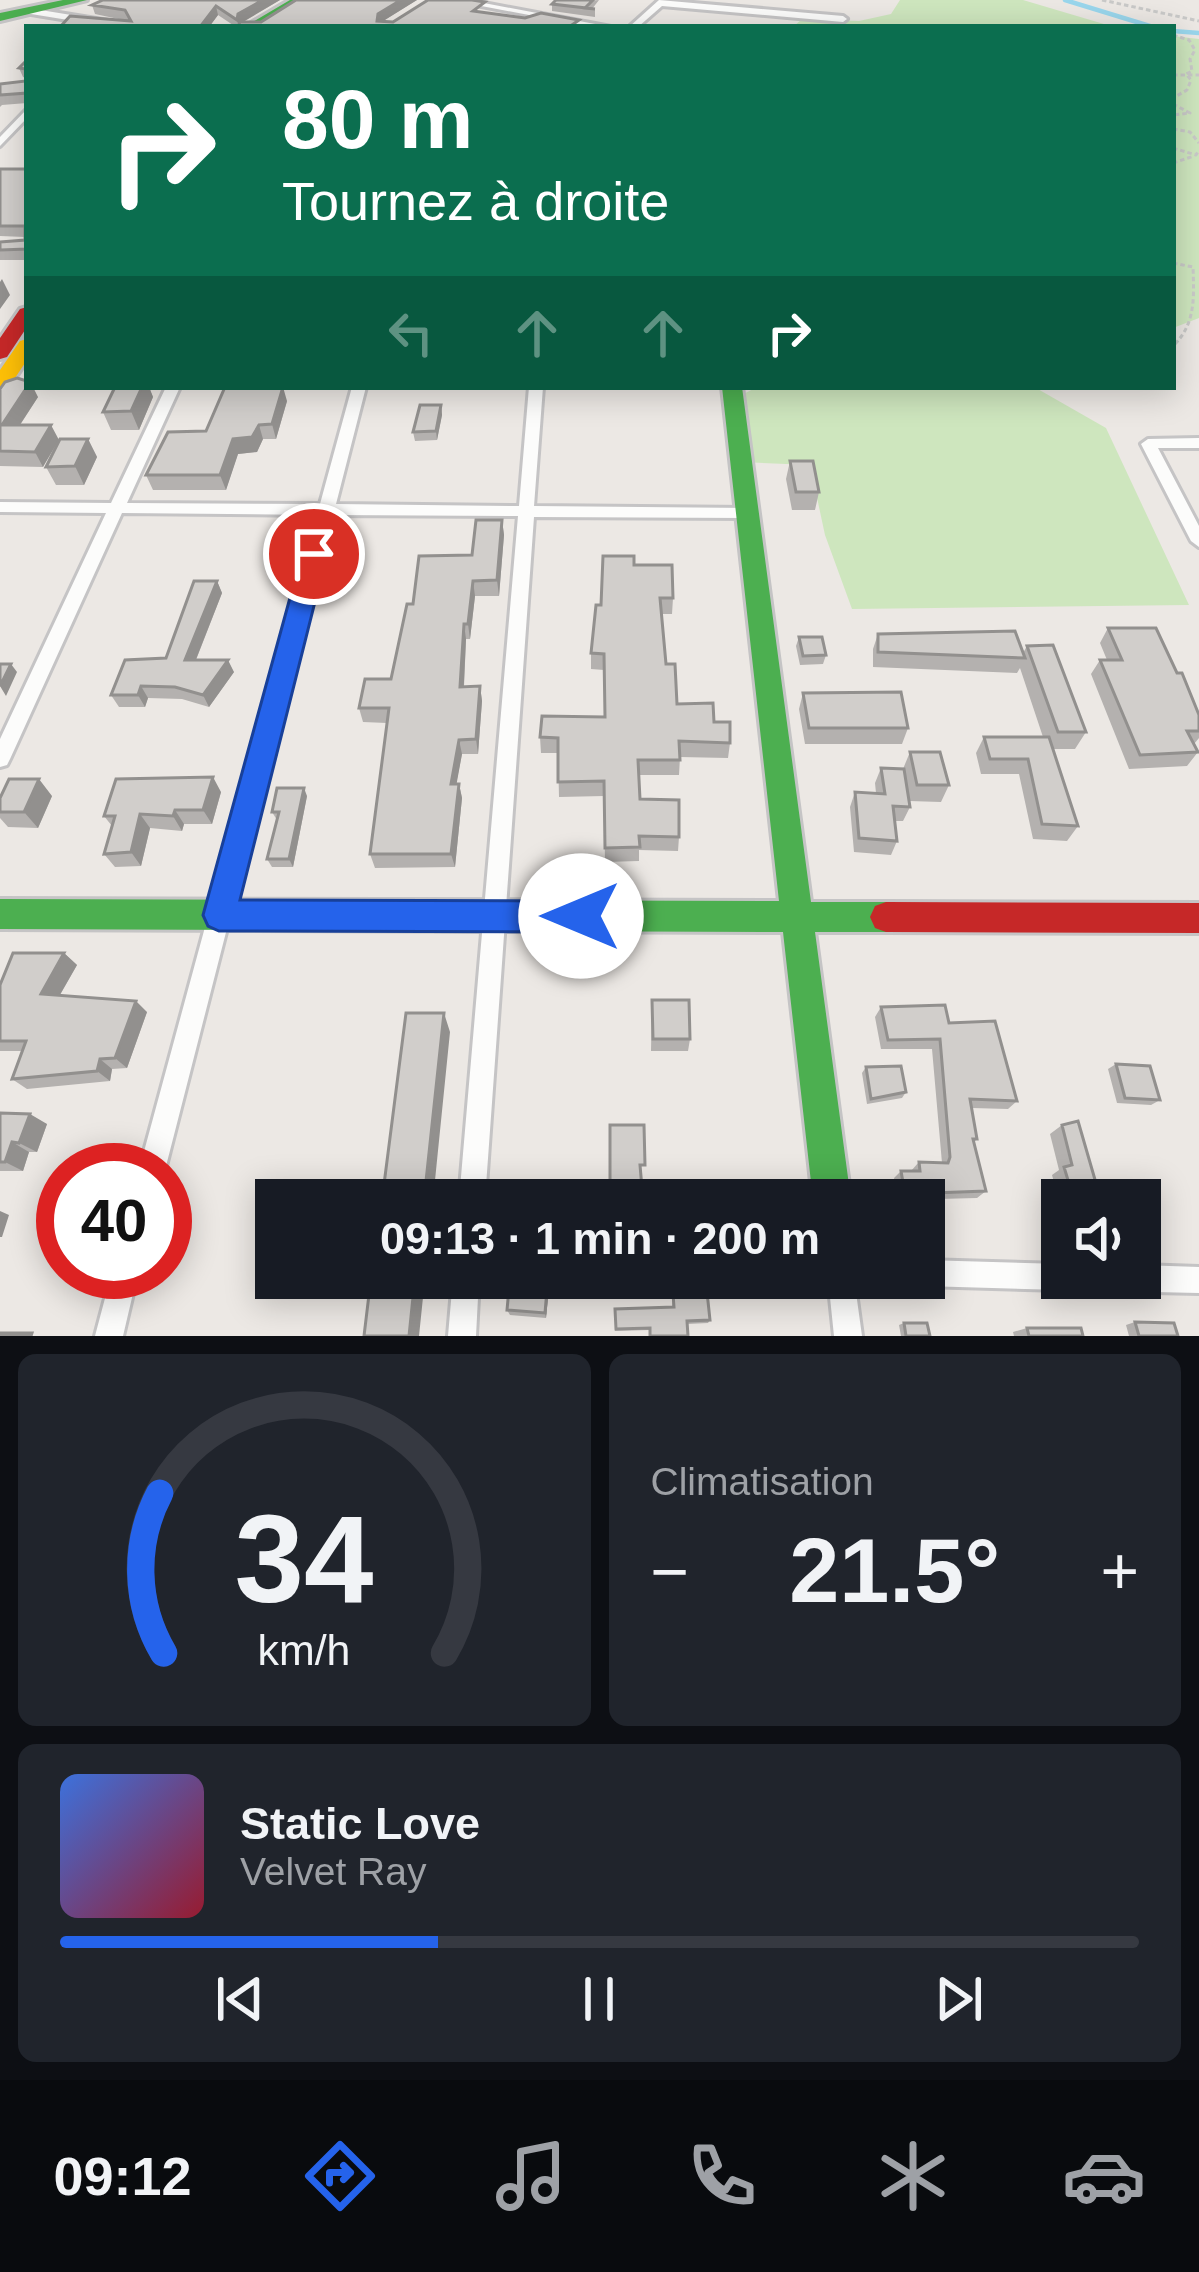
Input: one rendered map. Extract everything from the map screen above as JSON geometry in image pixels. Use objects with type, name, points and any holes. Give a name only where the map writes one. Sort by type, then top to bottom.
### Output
[{"type":"street","points":[[256,24],[303,0]]},
{"type":"street","points":[[266,24],[303,0]]},
{"type":"street","points":[[454,0],[590,24]]},
{"type":"street","points":[[528,0],[530,13]]},
{"type":"street","points":[[636,24],[662,2],[843,19]]},
{"type":"street","points":[[517,24],[530,13]]},
{"type":"street","points":[[14,14],[82,15],[116,24]]},
{"type":"street","points":[[0,143],[24,115]]},
{"type":"street","points":[[0,353],[24,318]]},
{"type":"street","points":[[0,386],[24,349]]},
{"type":"street","points":[[0,759],[172,390]]},
{"type":"street","points":[[159,1143],[357,390]]},
{"type":"street","points":[[474,1179],[536,390]]},
{"type":"street","points":[[732,390],[829,1179]]},
{"type":"street","points":[[1199,443],[1148,444],[1199,541]]},
{"type":"street","points":[[0,507],[748,513]]},
{"type":"street","points":[[0,914],[1199,919]]},
{"type":"street","points":[[945,1274],[1041,1277]]},
{"type":"street","points":[[1161,1279],[1199,1280]]},
{"type":"street","points":[[109,1336],[118,1299]]},
{"type":"street","points":[[461,1336],[464,1299]]},
{"type":"street","points":[[844,1299],[848,1336]]},
{"type":"path","points":[[1102,0],[1199,21]]},
{"type":"path","points":[[1176,36],[1190,40],[1195,50],[1190,59],[1192,70],[1186,74]]},
{"type":"path","points":[[1176,99],[1187,90],[1190,80],[1186,74]]},
{"type":"path","points":[[1176,75],[1199,75]]},
{"type":"path","points":[[1176,103],[1190,113],[1176,115]]},
{"type":"path","points":[[1176,343],[1191,326],[1196,266]]},
{"type":"green space","points":[[900,0],[1023,0],[1104,24],[796,24],[802,19],[859,21],[891,14]]},
{"type":"green space","points":[[1176,36],[1199,39],[1199,318],[1176,327]]},
{"type":"green space","points":[[751,390],[1040,390],[1106,428],[1189,605],[852,609],[825,535],[810,465],[742,462],[734,399]]},
{"type":"building","points":[[103,0],[263,0],[238,14],[237,20],[216,6],[202,24],[63,24],[70,16],[131,21],[125,10],[92,5]]},
{"type":"building","points":[[296,0],[401,0],[378,14],[377,21],[393,22],[428,0],[472,0],[485,2],[473,11],[525,18],[541,13],[579,20],[573,24],[239,24],[261,22]]},
{"type":"building","points":[[593,0],[585,8],[552,4]]},
{"type":"building","points":[[24,81],[24,93],[0,95],[0,84]]},
{"type":"building","points":[[0,169],[24,169],[24,226],[0,226]]},
{"type":"building","points":[[24,240],[24,249],[0,250],[0,242]]},
{"type":"building","points":[[24,380],[25,390],[2,425],[51,425],[35,452],[0,451],[0,389],[5,382]]},
{"type":"building","points":[[114,390],[141,390],[131,411],[103,412]]},
{"type":"building","points":[[224,390],[282,390],[272,424],[259,425],[252,437],[233,439],[220,475],[146,475],[168,432],[206,431]]},
{"type":"building","points":[[420,405],[441,405],[436,431],[413,432]]},
{"type":"building","points":[[60,439],[88,439],[75,466],[46,467]]},
{"type":"building","points":[[790,461],[813,461],[819,492],[796,492]]},
{"type":"building","points":[[476,520],[502,520],[497,580],[473,581],[468,624],[464,624],[460,687],[480,686],[476,739],[459,740],[451,784],[459,784],[451,854],[370,854],[389,708],[359,708],[365,679],[391,679],[407,604],[413,604],[419,556],[472,555]]},
{"type":"building","points":[[603,556],[634,556],[634,565],[672,565],[673,598],[660,598],[666,664],[675,664],[677,704],[713,703],[714,722],[730,722],[730,743],[679,741],[680,760],[638,760],[640,799],[679,800],[679,837],[639,836],[640,847],[605,848],[604,781],[558,782],[558,738],[540,737],[542,716],[605,717],[604,654],[591,653],[596,605],[601,605]]},
{"type":"building","points":[[194,581],[217,581],[185,660],[228,660],[203,695],[175,687],[141,686],[138,695],[111,695],[125,660],[166,658]]},
{"type":"building","points":[[1108,628],[1156,628],[1199,715],[1199,731],[1187,731],[1198,752],[1140,755],[1100,660],[1122,660]]},
{"type":"building","points":[[1015,631],[1025,658],[878,652],[878,634]]},
{"type":"building","points":[[799,637],[822,637],[826,655],[803,656]]},
{"type":"building","points":[[1053,645],[1086,732],[1058,732],[1027,646]]},
{"type":"building","points":[[0,664],[11,664],[0,686]]},
{"type":"building","points":[[901,692],[908,728],[809,728],[803,693]]},
{"type":"building","points":[[984,737],[1049,737],[1078,826],[1042,824],[1028,759],[990,759]]},
{"type":"building","points":[[910,752],[940,752],[949,785],[917,785]]},
{"type":"building","points":[[881,768],[904,769],[910,807],[893,806],[897,841],[859,838],[855,792],[885,794]]},
{"type":"building","points":[[213,777],[203,810],[175,810],[173,816],[140,814],[131,852],[104,854],[115,816],[104,816],[116,779]]},
{"type":"building","points":[[9,779],[39,779],[24,812],[0,812],[0,798]]},
{"type":"building","points":[[277,788],[304,788],[289,859],[267,859],[279,812],[272,812]]},
{"type":"building","points":[[13,953],[64,953],[41,994],[136,1001],[115,1058],[100,1059],[97,1071],[12,1079],[26,1041],[0,1041],[0,985]]},
{"type":"building","points":[[652,1000],[689,1000],[690,1039],[653,1039]]},
{"type":"building","points":[[945,1005],[949,1023],[995,1021],[1017,1101],[970,1099],[977,1139],[973,1139],[986,1191],[945,1193],[945,1179],[902,1179],[901,1171],[920,1171],[919,1162],[948,1163],[950,1157],[940,1039],[888,1040],[881,1007]]},
{"type":"building","points":[[406,1013],[444,1013],[426,1179],[385,1179]]},
{"type":"building","points":[[1116,1064],[1150,1066],[1160,1100],[1125,1098]]},
{"type":"building","points":[[901,1066],[906,1092],[871,1099],[866,1067]]},
{"type":"building","points":[[0,1113],[30,1114],[19,1143],[12,1142],[5,1162],[0,1162]]},
{"type":"building","points":[[1078,1121],[1095,1179],[1068,1179],[1064,1167],[1072,1165],[1062,1125]]},
{"type":"building","points":[[610,1125],[644,1125],[641,1179],[610,1179]]},
{"type":"building","points":[[368,1299],[413,1299],[409,1336],[364,1336]]},
{"type":"building","points":[[508,1299],[546,1299],[545,1313],[507,1310]]},
{"type":"building","points":[[673,1299],[708,1299],[710,1320],[687,1321],[688,1336],[650,1336],[650,1328],[616,1329],[615,1309],[674,1307]]},
{"type":"building","points":[[1135,1322],[1174,1323],[1178,1336],[1139,1336]]},
{"type":"building","points":[[904,1323],[927,1323],[930,1336],[906,1336]]},
{"type":"building","points":[[1027,1328],[1081,1328],[1083,1336],[1029,1336]]},
{"type":"building","points":[[0,1333],[32,1333],[0,1336]]},
{"type":"waterway","points":[[1065,0],[1143,24]]},
{"type":"waterway","points":[[1176,31],[1199,33]]},
{"type":"traffic: fast","points":[[0,17],[81,0]]},
{"type":"traffic: fast","points":[[255,24],[299,0]]},
{"type":"traffic: fast","points":[[732,390],[829,1179]]},
{"type":"traffic: fast","points":[[0,914],[886,917]]},
{"type":"traffic: slow","points":[[0,386],[24,350]]},
{"type":"traffic: jam","points":[[0,353],[24,317]]},
{"type":"traffic: jam","points":[[886,917],[1199,918]]},
{"type":"route","points":[[314,554],[219,915],[581,916]]}]
